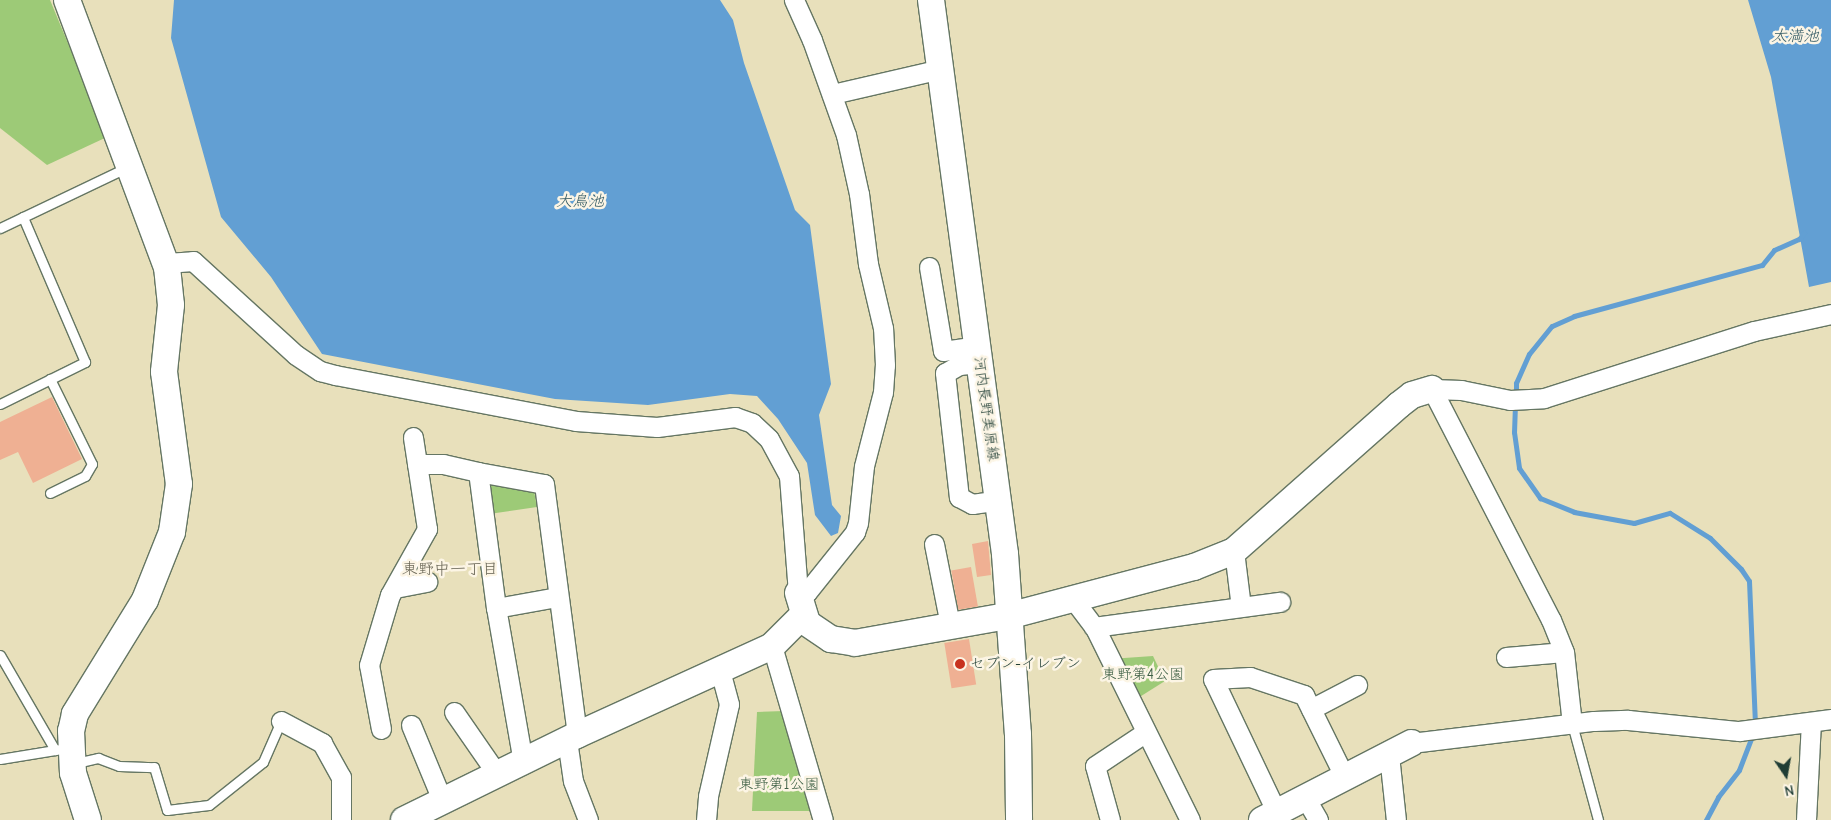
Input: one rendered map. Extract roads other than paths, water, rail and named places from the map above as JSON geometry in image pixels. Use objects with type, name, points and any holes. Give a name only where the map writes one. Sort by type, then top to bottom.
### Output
[{"type":"street","points":[[67,0],[166,263],[171,305],[164,372],[179,484],[176,515],[145,600],[75,714],[66,753],[88,820]]},
{"type":"street","points":[[404,820],[572,737],[772,646],[855,532],[864,466],[883,392],[885,365],[883,328],[868,264],[859,194],[846,135],[832,94],[794,0]]},
{"type":"street","name":"河内長野美原線","points":[[932,0],[1012,615],[1020,820]]},
{"type":"street","points":[[832,94],[940,69]]},
{"type":"street","points":[[166,263],[193,261],[296,355],[320,371],[576,421],[657,427],[735,417],[752,423],[769,439],[792,485],[801,604],[807,623],[831,640],[842,643],[882,640],[1012,615],[1194,567],[1234,552],[1412,395],[1432,389],[1460,390],[1510,400],[1544,398],[1754,332],[1831,314]]},
{"type":"street","points":[[929,267],[943,351],[978,355]]},
{"type":"street","points":[[978,355],[945,373],[959,498],[972,504],[998,500]]},
{"type":"street","points":[[1432,389],[1477,480],[1527,572],[1564,652],[1572,724]]},
{"type":"street","points":[[381,729],[369,665],[395,588],[428,529],[413,438]]},
{"type":"street","points":[[417,464],[443,464],[544,484],[572,737],[573,782],[594,819]]},
{"type":"street","points":[[478,472],[496,608],[523,762]]},
{"type":"street","points":[[934,544],[950,626]]},
{"type":"street","points":[[1234,552],[1241,607]]},
{"type":"street","points":[[395,588],[427,582]]},
{"type":"street","points":[[496,608],[557,597]]},
{"type":"street","points":[[1073,599],[1094,627],[1190,820]]},
{"type":"street","points":[[1094,627],[1280,602]]},
{"type":"street","points":[[772,646],[822,820]]},
{"type":"street","points":[[1506,657],[1564,652]]},
{"type":"street","points":[[706,820],[708,796],[729,704],[720,671]]},
{"type":"street","points":[[1345,778],[1304,694],[1250,677],[1213,679],[1269,817],[1312,810],[1345,778],[1400,749],[1572,724],[1628,720],[1739,731],[1831,719]]},
{"type":"street","points":[[1311,709],[1357,685]]},
{"type":"street","points":[[454,712],[497,774]]},
{"type":"street","points":[[281,721],[322,743],[341,777],[341,820]]},
{"type":"street","points":[[1806,820],[1810,722]]},
{"type":"street","points":[[411,725],[442,800]]},
{"type":"street","points":[[1110,820],[1094,766],[1146,732]]},
{"type":"street","points":[[1396,820],[1400,749]]},
{"type":"lane","points":[[0,228],[130,166]]},
{"type":"lane","points":[[0,404],[85,362],[24,217]]},
{"type":"lane","points":[[50,379],[92,464],[85,476],[50,493]]},
{"type":"lane","points":[[0,655],[66,753]]},
{"type":"lane","points":[[0,759],[66,753],[98,758],[119,766],[154,767],[167,810],[209,805],[263,762],[281,721]]},
{"type":"lane","points":[[1572,724],[1598,820]]},
{"type":"water","name":"大鳥池","points":[[174,0],[720,0],[733,20],[744,63],[795,210],[810,225],[831,384],[819,415],[832,505],[841,516],[838,533],[831,536],[815,515],[807,463],[778,419],[757,396],[730,394],[648,405],[555,399],[322,354],[271,277],[221,217],[171,38]]},
{"type":"water","name":"太満池","points":[[1748,0],[1831,0],[1831,282],[1809,287],[1771,77]]},
{"type":"waterway","points":[[1516,395],[1516,383],[1529,354],[1552,326],[1574,316],[1762,265],[1774,250],[1799,239],[1804,233]]},
{"type":"waterway","points":[[1515,404],[1514,432],[1519,468],[1540,498],[1574,512],[1634,523],[1670,513],[1710,538],[1741,569],[1749,581],[1755,726]]},
{"type":"waterway","points":[[1706,820],[1718,797],[1739,770],[1753,734]]},
{"type":"place","name":"セブン-イレブン","points":[[960,664]]},
{"type":"district","name":"東野中一丁目","points":[[450,569]]},
{"type":"park label","name":"東野第4公園","points":[[1143,675]]},
{"type":"park label","name":"東野第1公園","points":[[779,785]]}]
